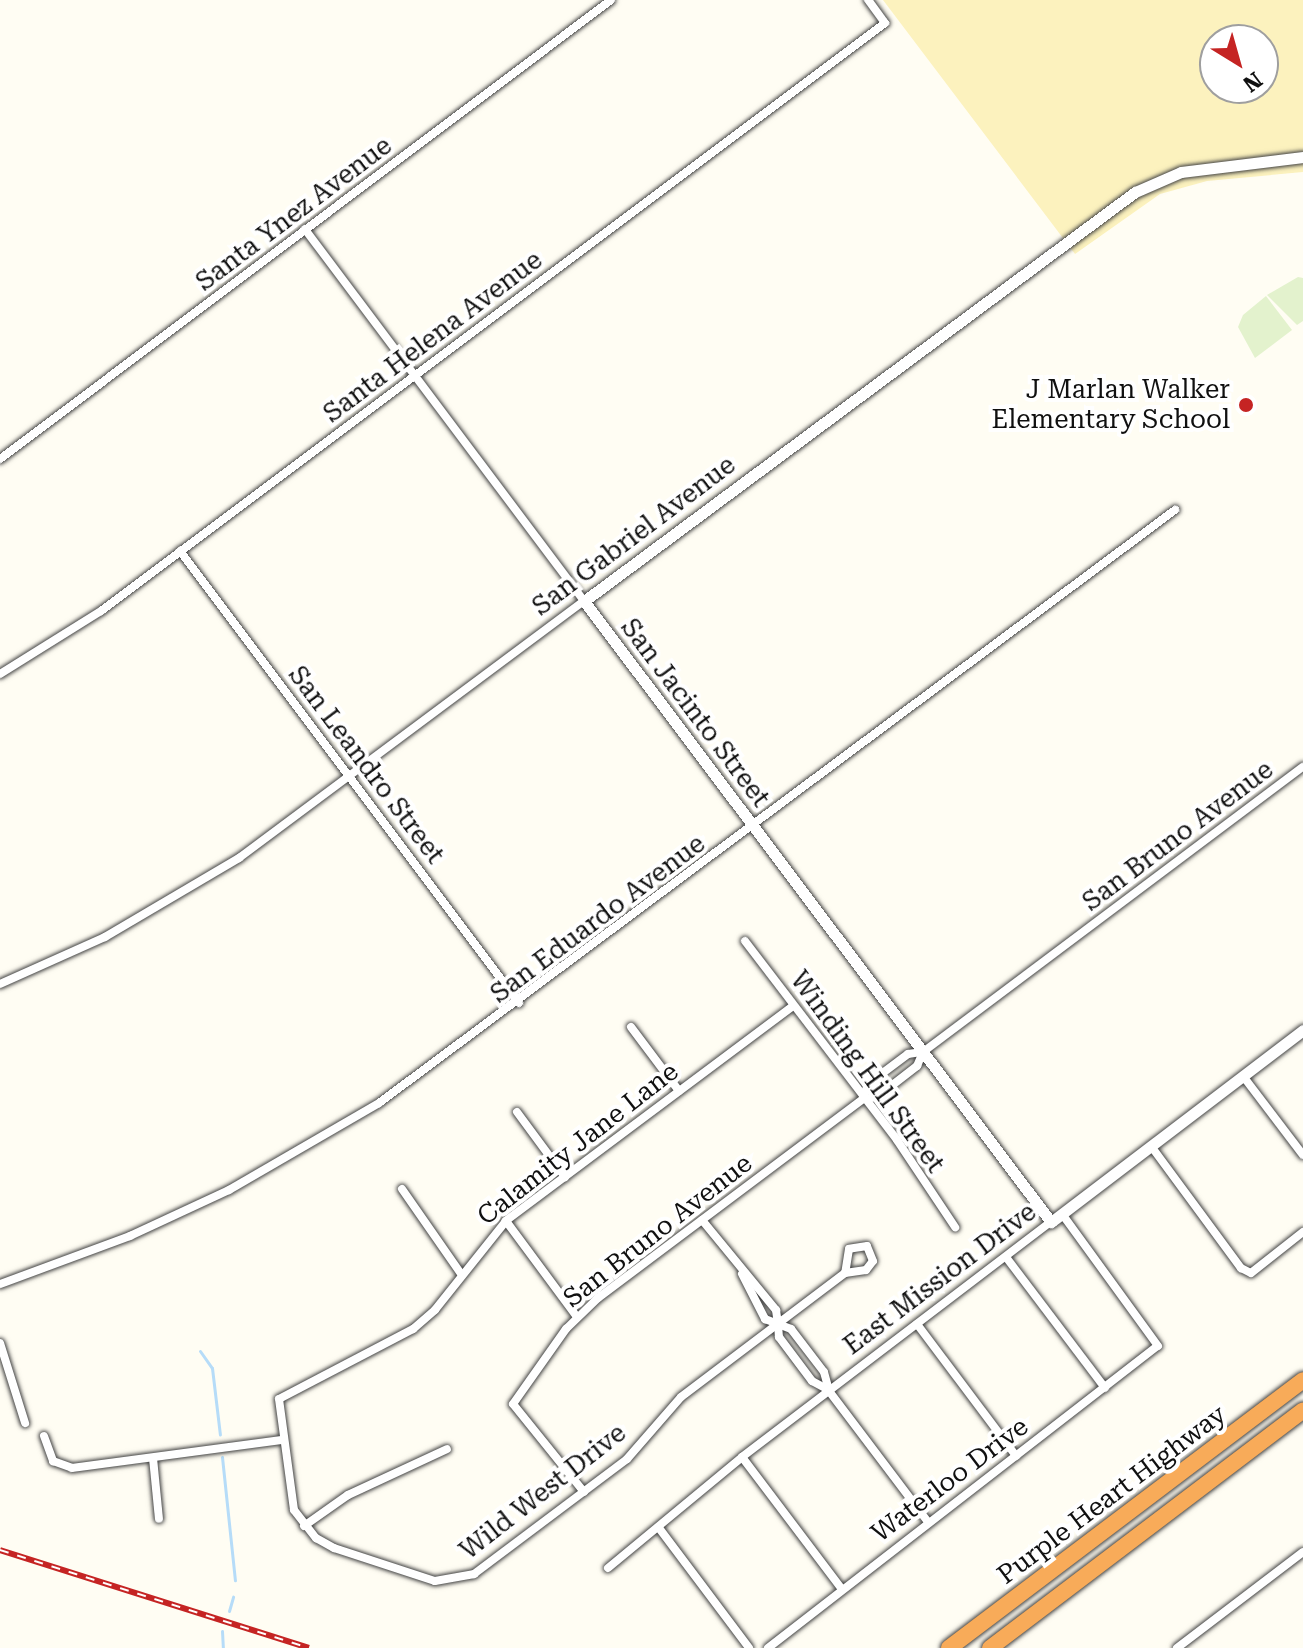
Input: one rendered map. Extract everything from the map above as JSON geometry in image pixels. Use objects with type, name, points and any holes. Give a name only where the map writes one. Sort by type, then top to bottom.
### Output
[{"type":"highway","name":"Purple Heart Highway","points":[[949,1648],[1303,1380]]},
{"type":"highway","name":"Purple Heart Highway","points":[[990,1648],[1303,1410]]},
{"type":"street","name":"Santa Ynez Avenue","points":[[0,459],[611,0]]},
{"type":"street","name":"Santa Helena Avenue","points":[[0,674],[91,617],[885,23],[868,0]]},
{"type":"street","name":"San Gabriel Avenue","points":[[0,984],[177,897],[350,777],[1135,192],[1181,172],[1303,157]]},
{"type":"street","name":"San Jacinto Street","points":[[305,229],[1051,1222]]},
{"type":"street","name":"San Eduardo Avenue","points":[[0,1284],[130,1236],[278,1164],[415,1079],[1175,510]]},
{"type":"street","name":"San Leandro Street","points":[[180,551],[519,1003]]},
{"type":"street","name":"San Bruno Avenue","points":[[863,1099],[868,1084],[908,1054],[923,1052],[1303,767]]},
{"type":"street","name":"Winding Hill Street","points":[[745,941],[897,1140],[955,1227]]},
{"type":"street","name":"Calamity Jane Lane","points":[[283,1440],[279,1399],[413,1329],[435,1310],[506,1221],[793,1006]]},
{"type":"street","points":[[631,1027],[679,1091]]},
{"type":"street","name":"East Mission Drive","points":[[608,1568],[742,1457],[1303,1030]]},
{"type":"street","name":"San Bruno Avenue","points":[[584,1492],[513,1404],[577,1317],[863,1099],[877,1097],[917,1066],[923,1052]]},
{"type":"street","points":[[1243,1076],[1303,1155]]},
{"type":"street","points":[[517,1112],[565,1177]]},
{"type":"street","points":[[1151,1146],[1241,1268],[1251,1273],[1303,1232]]},
{"type":"street","points":[[402,1189],[461,1274]]},
{"type":"street","name":"Waterloo Drive","points":[[768,1648],[841,1588],[1158,1346],[1062,1214]]},
{"type":"street","points":[[702,1220],[742,1274],[776,1310],[779,1337],[812,1381],[829,1391]]},
{"type":"street","points":[[506,1221],[577,1317]]},
{"type":"street","points":[[1006,1257],[1105,1388]]},
{"type":"street","name":"Wild West Drive","points":[[304,1526],[334,1548],[448,1581],[487,1566],[627,1459],[681,1397],[845,1273]]},
{"type":"street","points":[[778,1324],[791,1329],[824,1372],[829,1391],[928,1522]]},
{"type":"street","points":[[917,1324],[1016,1456]]},
{"type":"street","points":[[0,1343],[25,1423]]},
{"type":"street","points":[[44,1436],[49,1456],[63,1468],[283,1440],[290,1498],[304,1526],[348,1495],[447,1449]]},
{"type":"street","points":[[742,1457],[841,1588]]},
{"type":"street","points":[[153,1458],[159,1519]]},
{"type":"street","points":[[659,1528],[749,1648]]},
{"type":"street","points":[[1177,1648],[1303,1552]]},
{"type":"sand","points":[[883,0],[1303,0],[1303,172],[1207,181],[1160,194],[1075,254]]},
{"type":"green space","points":[[1298,277],[1303,278],[1303,321],[1297,325],[1267,295]]},
{"type":"green space","points":[[1266,296],[1292,330],[1255,358],[1238,327],[1243,315]]},
{"type":"waterway","points":[[200,1351],[212,1368],[220,1435]]},
{"type":"waterway","points":[[222,1457],[235,1580]]},
{"type":"waterway","points":[[229,1611],[233,1597]]},
{"type":"waterway","points":[[222,1631],[223,1648]]},
{"type":"railway","points":[[0,1550],[309,1648]]},
{"type":"place","name":"J Marlan Walker Elementary School","points":[[1246,405]]}]
